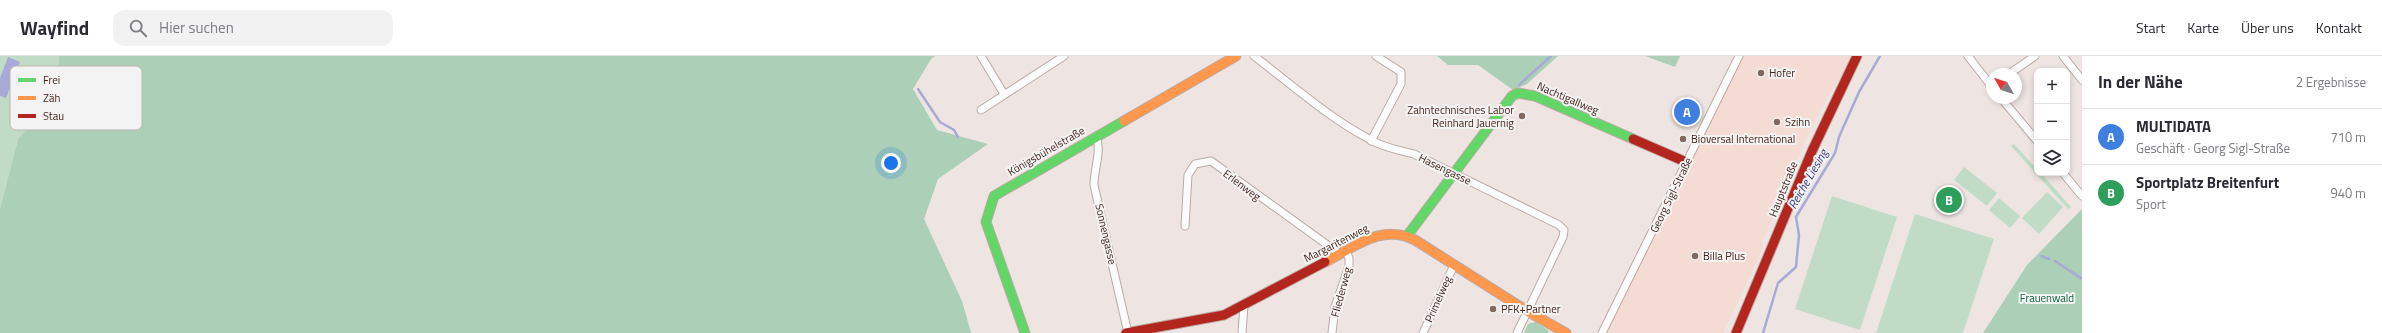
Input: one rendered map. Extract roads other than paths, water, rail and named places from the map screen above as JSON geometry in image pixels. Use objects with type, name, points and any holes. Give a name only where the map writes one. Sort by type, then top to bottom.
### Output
[{"type":"street","points":[[981,56],[1004,94]]},
{"type":"street","points":[[981,110],[1064,56]]},
{"type":"street","name":"Königsbühelstraße","points":[[1026,333],[986,222],[994,196],[1236,56]]},
{"type":"street","name":"Hasengasse","points":[[1254,56],[1329,114],[1371,141],[1388,148],[1414,154],[1559,225],[1564,230],[1563,237],[1527,311]]},
{"type":"street","points":[[1371,141],[1401,84],[1401,72],[1376,56]]},
{"type":"street","name":"Georg Sigl-Straße","points":[[1602,333],[1739,56]]},
{"type":"street","name":"Hauptstraße","points":[[1736,333],[1812,151],[1857,56]]},
{"type":"street","points":[[1968,56],[1986,78]]},
{"type":"street","points":[[2018,68],[2035,56]]},
{"type":"street","points":[[2063,56],[2082,80]]},
{"type":"street","name":"Nachtigallweg","points":[[1407,236],[1456,174],[1512,96],[1524,92],[1686,162]]},
{"type":"street","points":[[2006,104],[2036,140]]},
{"type":"street","name":"Sonnengasse","points":[[1096,136],[1098,142],[1094,185],[1128,333]]},
{"type":"street","name":"Erlenweg","points":[[1185,226],[1188,176],[1195,164],[1211,161],[1343,253]]},
{"type":"street","points":[[2065,176],[2082,196]]},
{"type":"street","name":"Margaritenweg","points":[[1128,333],[1224,315],[1379,234],[1388,233],[1407,236],[1527,311],[1566,333]]},
{"type":"street","name":"Fliederweg","points":[[1332,333],[1335,307],[1349,266],[1349,258],[1343,253]]},
{"type":"street","name":"Primelweg","points":[[1423,333],[1454,265]]},
{"type":"street","points":[[1242,333],[1244,305]]},
{"type":"street","points":[[1517,333],[1527,311]]},
{"type":"water","points":[[8,57],[20,62],[18,66],[10,66],[10,88],[6,98],[0,96],[0,78]]},
{"type":"waterway","points":[[1519,85],[1551,56]]},
{"type":"waterway","name":"Reiche Liesing","points":[[1763,333],[1778,283],[1796,267],[1799,235],[1796,217],[1835,153],[1839,137],[1859,92],[1880,56]]},
{"type":"waterway","points":[[918,89],[940,122],[954,130],[958,137]]},
{"type":"waterway","points":[[2041,256],[2049,259]]},
{"type":"waterway","points":[[2055,261],[2082,279]]},
{"type":"place","name":"Hofer","points":[[1761,73]]},
{"type":"place","name":"MULTIDATA","points":[[1687,112]]},
{"type":"place","name":"Zahntechnisches Labor Reinhard Jauernig","points":[[1522,116]]},
{"type":"place","name":"Szihn","points":[[1777,122]]},
{"type":"place","name":"Bioversal International","points":[[1683,139]]},
{"type":"place","name":"Sportplatz Breitenfurt","points":[[1949,200]]},
{"type":"place","name":"Billa Plus","points":[[1695,256]]},
{"type":"place","name":"PFK+Partner","points":[[1493,309]]},
{"type":"park label","name":"Frauenwald","points":[[2047,298]]}]
